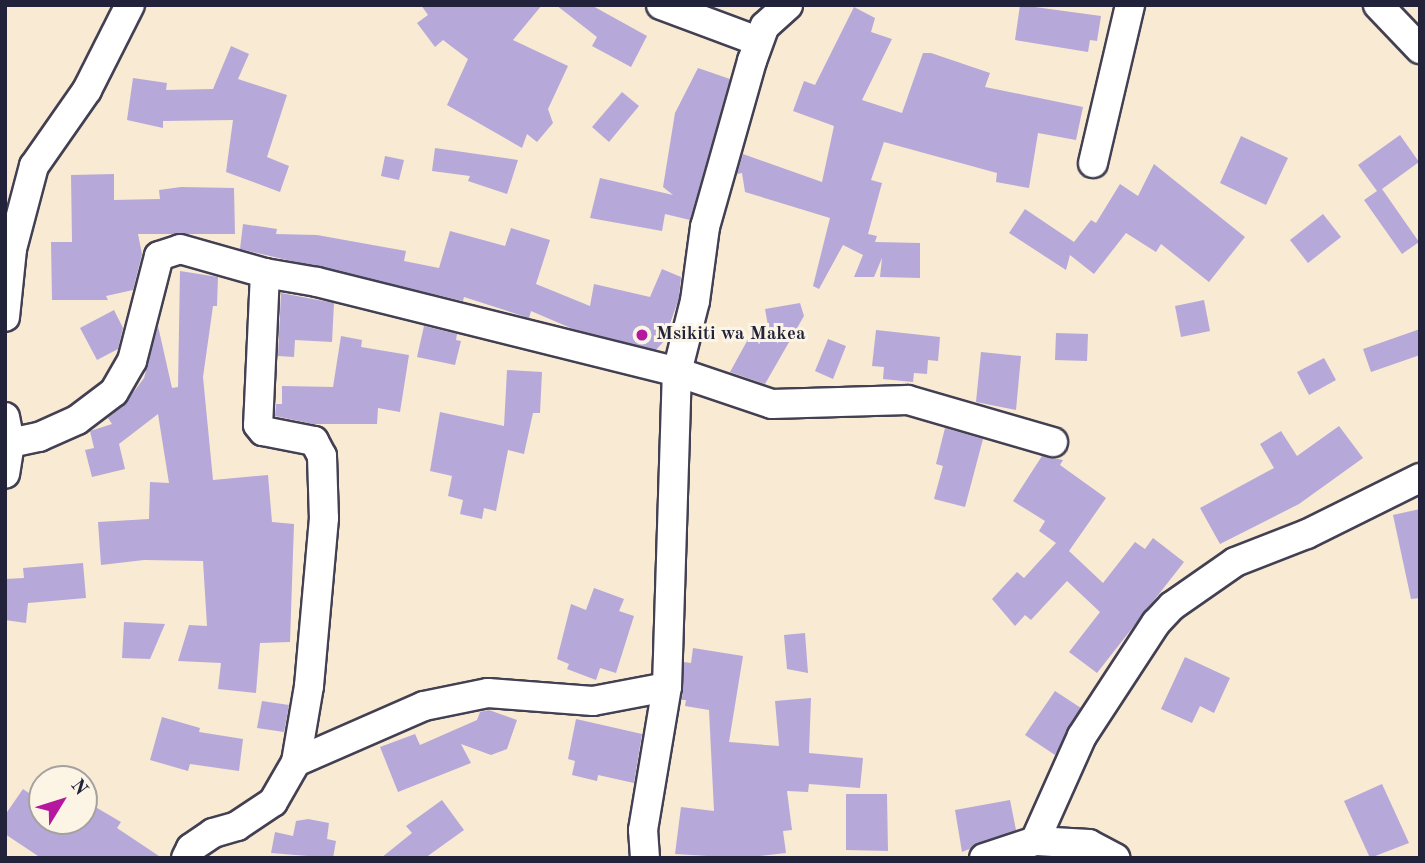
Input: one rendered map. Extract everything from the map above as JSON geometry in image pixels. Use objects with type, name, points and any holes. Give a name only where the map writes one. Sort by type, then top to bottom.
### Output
[{"type":"street","points":[[5,317],[12,249],[34,166],[87,90],[130,5]]},
{"type":"street","points":[[661,5],[758,41]]},
{"type":"street","points":[[645,858],[643,830],[667,687],[677,372],[695,301],[705,227],[758,41],[765,26],[788,5]]},
{"type":"street","points":[[1093,163],[1130,5]]},
{"type":"street","points":[[1378,5],[1420,49]]},
{"type":"street","points":[[5,474],[8,430],[39,437],[77,420],[114,392],[132,361],[164,252],[180,249],[265,274],[317,282],[677,372],[772,404],[892,400],[927,404],[970,421],[1053,442]]},
{"type":"street","points":[[186,858],[191,848],[213,833],[237,826],[273,802],[296,762],[317,604],[324,518],[322,456],[314,441],[263,431],[258,425],[265,274]]},
{"type":"street","points":[[1035,841],[1082,736],[1156,623],[1172,606],[1235,562],[1307,534],[1420,478]]},
{"type":"street","points":[[296,762],[393,718],[462,697],[488,692],[593,701],[667,687]]},
{"type":"street","points":[[984,858],[1035,841],[1089,844],[1115,858]]},
{"type":"building","points":[[421,5],[542,5],[513,40],[568,66],[548,109],[553,123],[537,142],[527,134],[522,148],[447,105],[468,59],[443,40],[435,47],[417,23],[428,15]]},
{"type":"building","points":[[556,5],[591,5],[647,36],[631,67],[592,46],[597,37]]},
{"type":"building","points":[[1020,5],[1101,16],[1097,41],[1090,40],[1088,52],[1015,40]]},
{"type":"building","points":[[854,7],[875,18],[871,32],[892,39],[862,100],[902,113],[923,53],[931,53],[990,73],[985,87],[1083,107],[1076,140],[1038,133],[1029,188],[996,182],[997,173],[884,142],[871,180],[882,183],[868,234],[877,236],[875,242],[920,243],[920,278],[880,277],[882,258],[874,277],[854,277],[863,255],[843,245],[819,289],[813,286],[830,218],[745,192],[742,173],[737,174],[743,154],[822,182],[834,126],[793,111],[804,81],[815,85]]},
{"type":"building","points":[[231,46],[249,54],[238,79],[287,95],[267,157],[289,166],[280,192],[226,172],[233,120],[163,121],[163,128],[127,120],[133,78],[167,83],[166,90],[213,89]]},
{"type":"building","points":[[698,68],[730,79],[690,220],[665,214],[662,231],[590,218],[600,178],[673,195],[663,187],[675,113]]},
{"type":"building","points":[[622,92],[639,106],[609,142],[592,127]]},
{"type":"building","points":[[1400,135],[1419,162],[1382,189],[1419,242],[1402,254],[1364,200],[1377,191],[1358,165]]},
{"type":"building","points":[[1241,136],[1288,158],[1266,205],[1220,183]]},
{"type":"building","points":[[435,148],[518,160],[507,194],[468,181],[470,176],[432,171]]},
{"type":"building","points":[[385,156],[404,160],[399,180],[381,176]]},
{"type":"building","points":[[1154,164],[1245,237],[1209,282],[1161,244],[1156,252],[1126,233],[1094,274],[1070,255],[1066,270],[1009,233],[1025,209],[1074,242],[1091,220],[1096,223],[1120,184],[1138,196]]},
{"type":"building","points":[[114,174],[114,200],[160,199],[159,190],[181,187],[234,188],[235,234],[138,234],[142,254],[133,290],[106,296],[108,300],[52,300],[51,242],[72,242],[71,175]]},
{"type":"building","points":[[1323,214],[1341,237],[1308,263],[1290,240]]},
{"type":"building","points":[[243,224],[277,229],[276,234],[317,235],[406,251],[404,261],[439,268],[450,231],[505,246],[511,228],[550,240],[536,284],[590,306],[594,284],[650,297],[662,269],[681,277],[679,298],[664,341],[656,350],[573,329],[531,311],[529,318],[464,297],[463,301],[240,249]]},
{"type":"building","points":[[180,271],[218,277],[217,306],[213,306],[203,377],[213,480],[268,475],[272,522],[294,524],[290,642],[260,643],[256,693],[218,689],[221,663],[178,661],[189,625],[207,626],[203,561],[144,560],[101,565],[98,522],[149,519],[150,482],[169,483],[158,414],[119,444],[125,469],[92,477],[85,450],[94,448],[90,431],[112,424],[108,418],[124,405],[144,378],[158,326],[172,388],[178,387]]},
{"type":"building","points":[[281,293],[334,303],[332,342],[295,340],[294,357],[278,356]]},
{"type":"building","points":[[1204,300],[1210,331],[1181,337],[1175,306]]},
{"type":"building","points":[[800,303],[804,316],[765,384],[730,372],[752,332],[771,342],[765,309]]},
{"type":"building","points":[[114,310],[123,328],[118,349],[97,360],[80,328]]},
{"type":"building","points":[[424,326],[457,334],[456,340],[461,341],[455,365],[417,357]]},
{"type":"building","points":[[1420,329],[1420,355],[1371,372],[1363,349]]},
{"type":"building","points":[[876,330],[940,337],[938,361],[928,360],[927,374],[914,373],[913,382],[883,379],[884,367],[872,366]]},
{"type":"building","points":[[1056,333],[1088,334],[1087,361],[1055,360]]},
{"type":"building","points":[[341,336],[362,340],[361,347],[409,355],[400,412],[378,408],[377,424],[313,424],[275,416],[276,404],[282,404],[282,386],[333,387]]},
{"type":"building","points":[[828,339],[846,346],[833,379],[815,371]]},
{"type":"building","points":[[981,352],[1021,356],[1016,410],[976,402]]},
{"type":"building","points":[[1324,358],[1336,380],[1309,395],[1297,372]]},
{"type":"building","points":[[507,370],[542,372],[540,413],[533,413],[524,454],[508,450],[496,511],[484,508],[482,519],[460,514],[463,500],[448,496],[452,476],[430,471],[440,412],[504,426]]},
{"type":"building","points":[[1339,426],[1363,458],[1299,504],[1220,544],[1200,508],[1274,468],[1260,444],[1281,431],[1297,456]]},
{"type":"building","points":[[945,428],[983,439],[965,507],[934,499],[943,466],[936,464]]},
{"type":"building","points":[[1042,456],[1063,460],[1060,465],[1106,498],[1069,551],[1103,583],[1135,542],[1145,549],[1153,538],[1184,562],[1097,673],[1069,652],[1100,612],[1067,581],[1031,620],[1025,615],[1015,626],[992,599],[1017,572],[1024,578],[1056,543],[1039,531],[1045,521],[1013,501]]},
{"type":"building","points":[[1420,509],[1420,598],[1411,599],[1393,515]]},
{"type":"building","points":[[83,563],[86,598],[28,603],[26,623],[5,620],[5,579],[24,578],[23,568]]},
{"type":"building","points":[[594,588],[624,599],[619,611],[634,616],[616,673],[600,668],[596,680],[567,669],[569,664],[557,659],[571,604],[586,610]]},
{"type":"building","points":[[124,622],[165,624],[150,659],[122,658]]},
{"type":"building","points":[[805,633],[808,673],[787,669],[784,635]]},
{"type":"building","points":[[693,648],[743,656],[729,742],[779,746],[775,701],[811,698],[809,753],[863,758],[860,788],[809,784],[808,792],[787,791],[792,830],[783,831],[786,853],[741,858],[675,854],[681,807],[714,811],[709,710],[685,706],[686,700],[682,700],[684,662],[691,663]]},
{"type":"building","points":[[1185,657],[1230,678],[1214,713],[1200,706],[1192,723],[1161,709]]},
{"type":"building","points":[[1055,691],[1081,708],[1055,755],[1025,735]]},
{"type":"building","points":[[262,701],[289,705],[284,732],[257,728]]},
{"type":"building","points":[[489,710],[517,720],[507,749],[491,755],[461,744],[471,763],[398,792],[380,747],[415,734],[420,745],[477,720],[480,712]]},
{"type":"building","points":[[162,717],[200,728],[199,732],[243,739],[239,771],[190,764],[188,771],[150,760]]},
{"type":"building","points":[[576,719],[642,734],[634,783],[598,775],[597,781],[572,775],[575,761],[568,759]]},
{"type":"building","points":[[1382,784],[1409,843],[1370,858],[1344,801]]},
{"type":"building","points":[[23,789],[28,792],[28,835],[98,835],[98,809],[121,822],[117,828],[162,858],[41,858],[5,834],[5,815]]},
{"type":"building","points":[[846,794],[887,794],[888,851],[846,850]]},
{"type":"building","points":[[442,800],[464,830],[425,858],[381,858],[412,833],[406,826]]},
{"type":"building","points":[[1010,800],[1016,830],[962,852],[955,810]]},
{"type":"building","points":[[308,819],[329,823],[327,839],[336,841],[333,858],[271,853],[275,832],[293,836],[296,821]]},
{"type":"place","name":"Msikiti wa Makea","points":[[642,335]]}]
